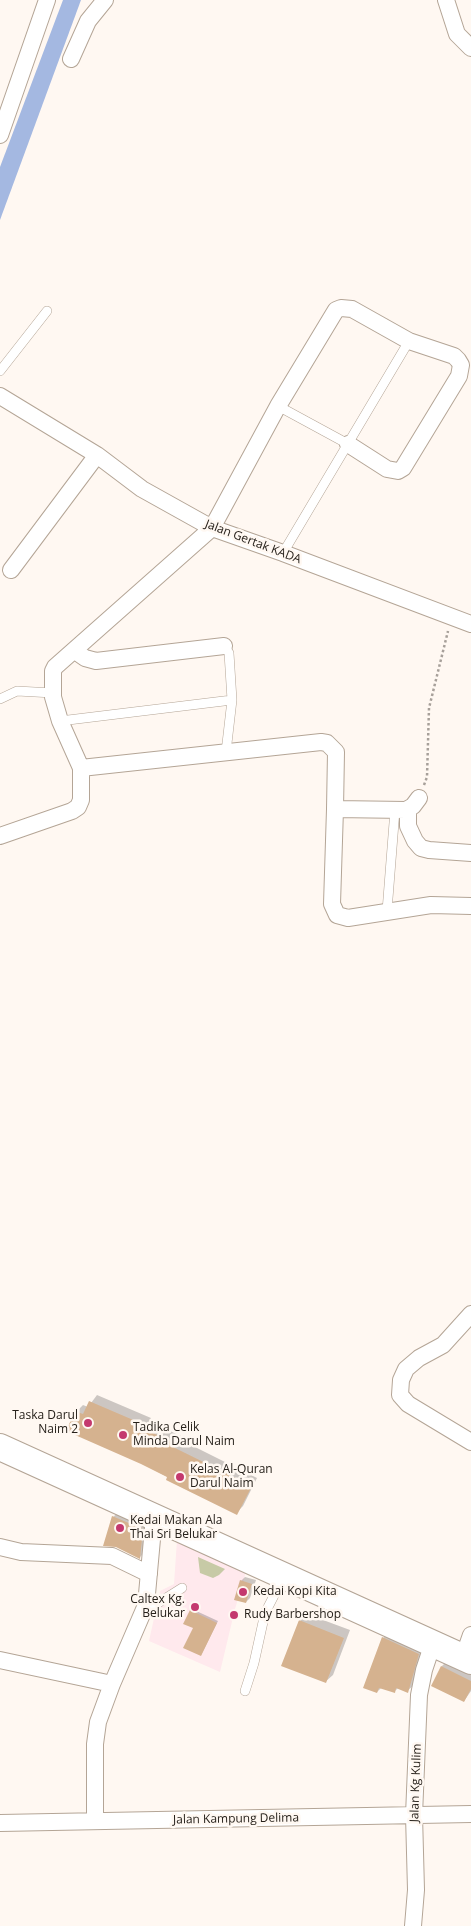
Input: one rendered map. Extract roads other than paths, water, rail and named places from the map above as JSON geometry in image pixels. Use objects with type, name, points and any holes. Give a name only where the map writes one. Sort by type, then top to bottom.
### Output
[{"type":"main road","points":[[0,1447],[433,1643],[468,1651]]},
{"type":"street","points":[[0,135],[47,0]]},
{"type":"street","points":[[71,59],[88,21],[105,0]]},
{"type":"street","points":[[446,0],[457,34],[471,48]]},
{"type":"street","points":[[0,836],[76,809],[81,800],[81,768],[60,721],[53,692],[53,671],[55,667],[212,528],[278,406],[332,315],[341,308],[352,309],[409,341],[454,356],[458,360],[461,370],[445,400],[407,464],[398,471],[387,469],[348,444]]},
{"type":"street","name":"Jalan Gertak KADA","points":[[0,396],[97,454],[142,489],[212,528],[471,624]]},
{"type":"street","points":[[12,570],[97,454]]},
{"type":"street","points":[[74,651],[85,658],[96,661],[224,646]]},
{"type":"street","points":[[81,768],[321,742],[327,743],[336,752],[333,910],[342,918],[348,918],[387,910],[431,905],[471,906]]},
{"type":"street","points":[[335,809],[407,806],[408,826],[420,848],[471,853]]},
{"type":"street","points":[[471,1314],[443,1345],[419,1358],[406,1369],[401,1380],[400,1395],[408,1404],[471,1442]]},
{"type":"street","points":[[95,1821],[95,1744],[98,1722],[146,1605],[154,1517]]},
{"type":"street","points":[[0,1548],[20,1552],[112,1556],[149,1574]]},
{"type":"street","name":"Jalan Kg Kulim","points":[[413,1926],[416,1890],[414,1816],[419,1695],[424,1670],[433,1643]]},
{"type":"street","points":[[0,1660],[112,1684]]},
{"type":"street","name":"Jalan Kampung Delima","points":[[0,1823],[471,1814]]},
{"type":"lane","points":[[0,371],[47,311]]},
{"type":"lane","points":[[282,553],[409,341]]},
{"type":"lane","points":[[278,406],[348,444]]},
{"type":"lane","points":[[224,646],[229,653],[232,700],[226,752]]},
{"type":"lane","points":[[0,699],[17,692],[53,692]]},
{"type":"lane","points":[[60,721],[232,700]]},
{"type":"lane","points":[[387,910],[407,806]]},
{"type":"lane","points":[[244,1691],[254,1663],[264,1613],[284,1576]]},
{"type":"lane","points":[[146,1605],[155,1605],[182,1588]]},
{"type":"water","points":[[63,0],[81,0],[0,220],[0,167]]},
{"type":"place","name":"Taska Darul Naim 2","points":[[88,1423]]},
{"type":"place","name":"Tadika Celik Minda Darul Naim","points":[[123,1435]]},
{"type":"place","name":"Kelas Al-Quran Darul Naim","points":[[180,1477]]},
{"type":"place","name":"Kedai Makan Ala Thai Sri Belukar","points":[[120,1528]]},
{"type":"place","name":"Kedai Kopi Kita","points":[[243,1592]]},
{"type":"place","name":"Caltex Kg. Belukar","points":[[195,1607]]},
{"type":"place","name":"Rudy Barbershop","points":[[234,1615]]}]
